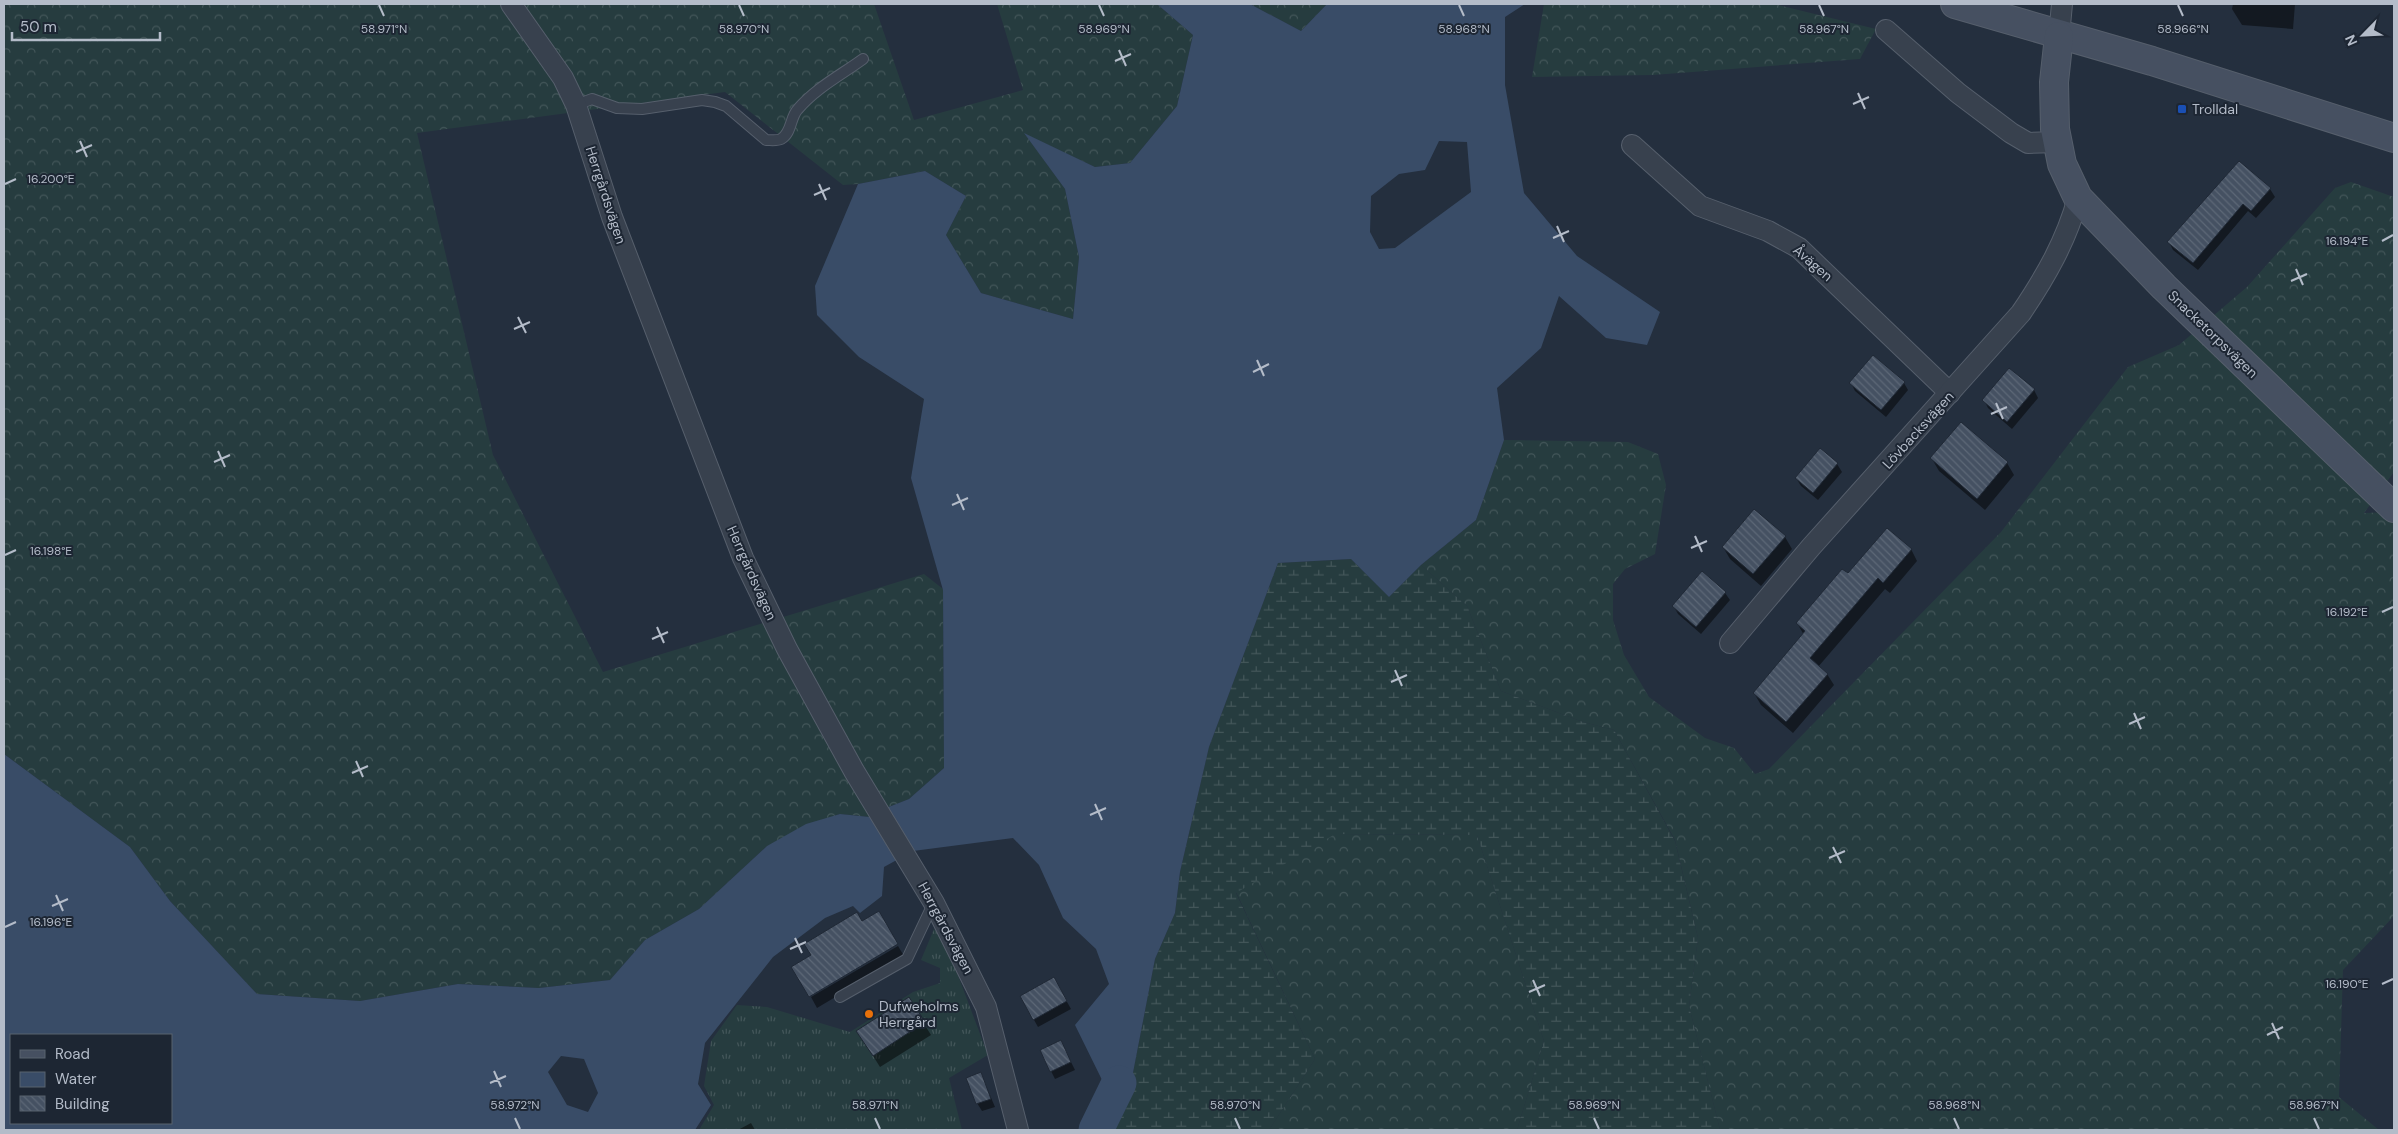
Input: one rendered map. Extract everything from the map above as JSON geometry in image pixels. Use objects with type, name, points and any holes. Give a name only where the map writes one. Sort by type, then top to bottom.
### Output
[{"type":"street","name":"Herrgårdsvägen","points":[[511,4],[563,78],[576,105],[612,217],[743,558],[786,650],[812,698],[934,903],[986,1007],[1018,1130]]},
{"type":"street","points":[[1955,4],[2059,36],[2152,61],[2394,138]]},
{"type":"street","points":[[2059,36],[2062,4]]},
{"type":"street","points":[[1886,30],[1958,93],[2011,134],[2028,143],[2058,142]]},
{"type":"street","name":"Snacketorpsvägen","points":[[2059,36],[2054,82],[2055,129],[2062,164],[2078,198],[2164,287],[2394,508]]},
{"type":"street","name":"Åvägen","points":[[1632,145],[1700,206],[1768,231],[1799,248],[1950,393]]},
{"type":"street","name":"Lövbacksvägen","points":[[1730,643],[1812,547],[2022,313],[2049,272],[2070,227],[2078,198]]},
{"type":"lane","points":[[576,105],[592,99],[617,108],[642,109],[702,100],[715,102],[726,106],[766,140],[774,141],[782,139],[788,133],[798,109],[826,84],[863,59]]},
{"type":"lane","points":[[840,997],[907,959],[934,903]]},
{"type":"green space","points":[[4,4],[874,4],[914,120],[1023,90],[997,4],[1157,4],[1193,35],[1177,106],[1130,163],[1095,167],[1025,134],[1065,189],[1079,257],[1073,319],[981,293],[946,235],[966,196],[925,171],[858,184],[843,185],[725,92],[417,133],[493,455],[603,672],[924,574],[943,589],[944,768],[909,799],[870,817],[839,814],[767,846],[699,909],[645,940],[610,980],[539,988],[458,984],[360,1001],[257,994],[170,901],[130,847],[4,754]]},
{"type":"green space","points":[[1250,4],[1327,4],[1301,31]]},
{"type":"green space","points":[[1544,4],[1774,4],[1876,29],[1860,59],[1653,75],[1532,77]]},
{"type":"green space","points":[[2351,182],[2394,197],[2394,472],[2364,513],[2394,512],[2394,916],[2343,970],[2339,1097],[2379,1130],[1720,1130],[1689,1006],[1698,938],[1675,840],[1614,730],[1583,722],[1501,691],[1467,606],[1421,565],[1476,520],[1504,440],[1628,442],[1658,454],[1666,485],[1655,554],[1625,569],[1613,584],[1613,620],[1624,655],[1649,697],[1705,738],[1734,748],[1755,774],[1769,769],[2001,532],[2128,367],[2179,345],[2247,287],[2335,188]]},
{"type":"green space","points":[[1351,559],[1389,597],[1421,565],[1467,606],[1501,691],[1583,722],[1614,730],[1675,841],[1698,938],[1689,1006],[1720,1130],[1517,1130],[1544,1041],[1477,835],[1335,834],[1236,893],[1315,1059],[1269,1130],[1115,1130],[1132,1078],[1155,959],[1175,913],[1180,872],[1209,747],[1278,563]]},
{"type":"green space","points":[[1334,834],[1477,835],[1544,1041],[1517,1130],[1269,1130],[1315,1059],[1236,892]]},
{"type":"green space","points":[[934,929],[945,941],[988,1055],[949,1078],[962,1130],[699,1130],[714,1105],[704,1086],[711,1041],[737,1005],[767,1007],[850,1032],[913,992],[940,983],[940,968],[921,960]]},
{"type":"water","points":[[1157,4],[1250,4],[1301,31],[1327,4],[1525,4],[1505,17],[1505,85],[1524,193],[1577,256],[1660,312],[1647,345],[1606,338],[1559,296],[1541,348],[1497,388],[1504,440],[1476,520],[1421,565],[1389,597],[1351,559],[1278,563],[1209,747],[1180,872],[1175,913],[1155,959],[1132,1078],[1119,1083],[1104,1084],[1075,1025],[1109,984],[1096,949],[1063,918],[1039,865],[1013,838],[913,851],[884,867],[882,896],[860,913],[853,906],[825,918],[773,957],[705,1043],[698,1084],[711,1105],[695,1130],[4,1130],[4,754],[130,847],[170,901],[257,994],[360,1001],[458,984],[539,988],[610,980],[645,940],[699,909],[767,846],[806,824],[840,814],[870,817],[909,799],[944,768],[943,590],[911,478],[924,399],[859,357],[817,315],[815,286],[858,184],[925,171],[966,196],[946,235],[981,293],[1073,319],[1079,257],[1065,189],[1024,133],[1095,167],[1130,163],[1177,106],[1193,35]],"holes":[[[1439,141],[1467,142],[1471,192],[1395,248],[1379,249],[1370,232],[1371,196],[1399,174],[1425,170]],[[561,1056],[584,1059],[598,1093],[588,1112],[567,1105],[548,1072]]]},
{"type":"building","points":[[2239,161],[2271,188],[2251,211],[2243,204],[2193,263],[2167,242]]},
{"type":"building","points":[[1873,355],[1905,382],[1881,410],[1849,383]]},
{"type":"building","points":[[2009,368],[2035,389],[2007,422],[1982,400]]},
{"type":"building","points":[[1961,422],[2008,462],[1977,499],[1930,458]]},
{"type":"building","points":[[1820,448],[1838,463],[1813,493],[1795,478]]},
{"type":"building","points":[[1754,509],[1786,536],[1753,574],[1722,547]]},
{"type":"building","points":[[1887,528],[1912,549],[1883,583],[1878,578],[1810,658],[1828,674],[1786,722],[1753,693],[1805,631],[1796,623],[1842,569],[1848,573]]},
{"type":"building","points":[[1702,571],[1726,592],[1696,627],[1672,606]]},
{"type":"building","points":[[879,911],[898,944],[809,997],[791,967],[811,955],[804,944],[857,912],[862,921]]},
{"type":"building","points":[[1054,977],[1067,1001],[1033,1020],[1020,996]]},
{"type":"building","points":[[909,997],[925,1022],[873,1056],[856,1031]]},
{"type":"building","points":[[1061,1040],[1071,1062],[1050,1072],[1040,1050]]},
{"type":"building","points":[[981,1072],[991,1099],[976,1104],[966,1078]]},
{"type":"waterway","points":[[1096,1130],[1119,1083]]},
{"type":"place","name":"Trolldal","points":[[2182,109]]},
{"type":"place","name":"Dufweholms Herrgård","points":[[869,1014]]}]
